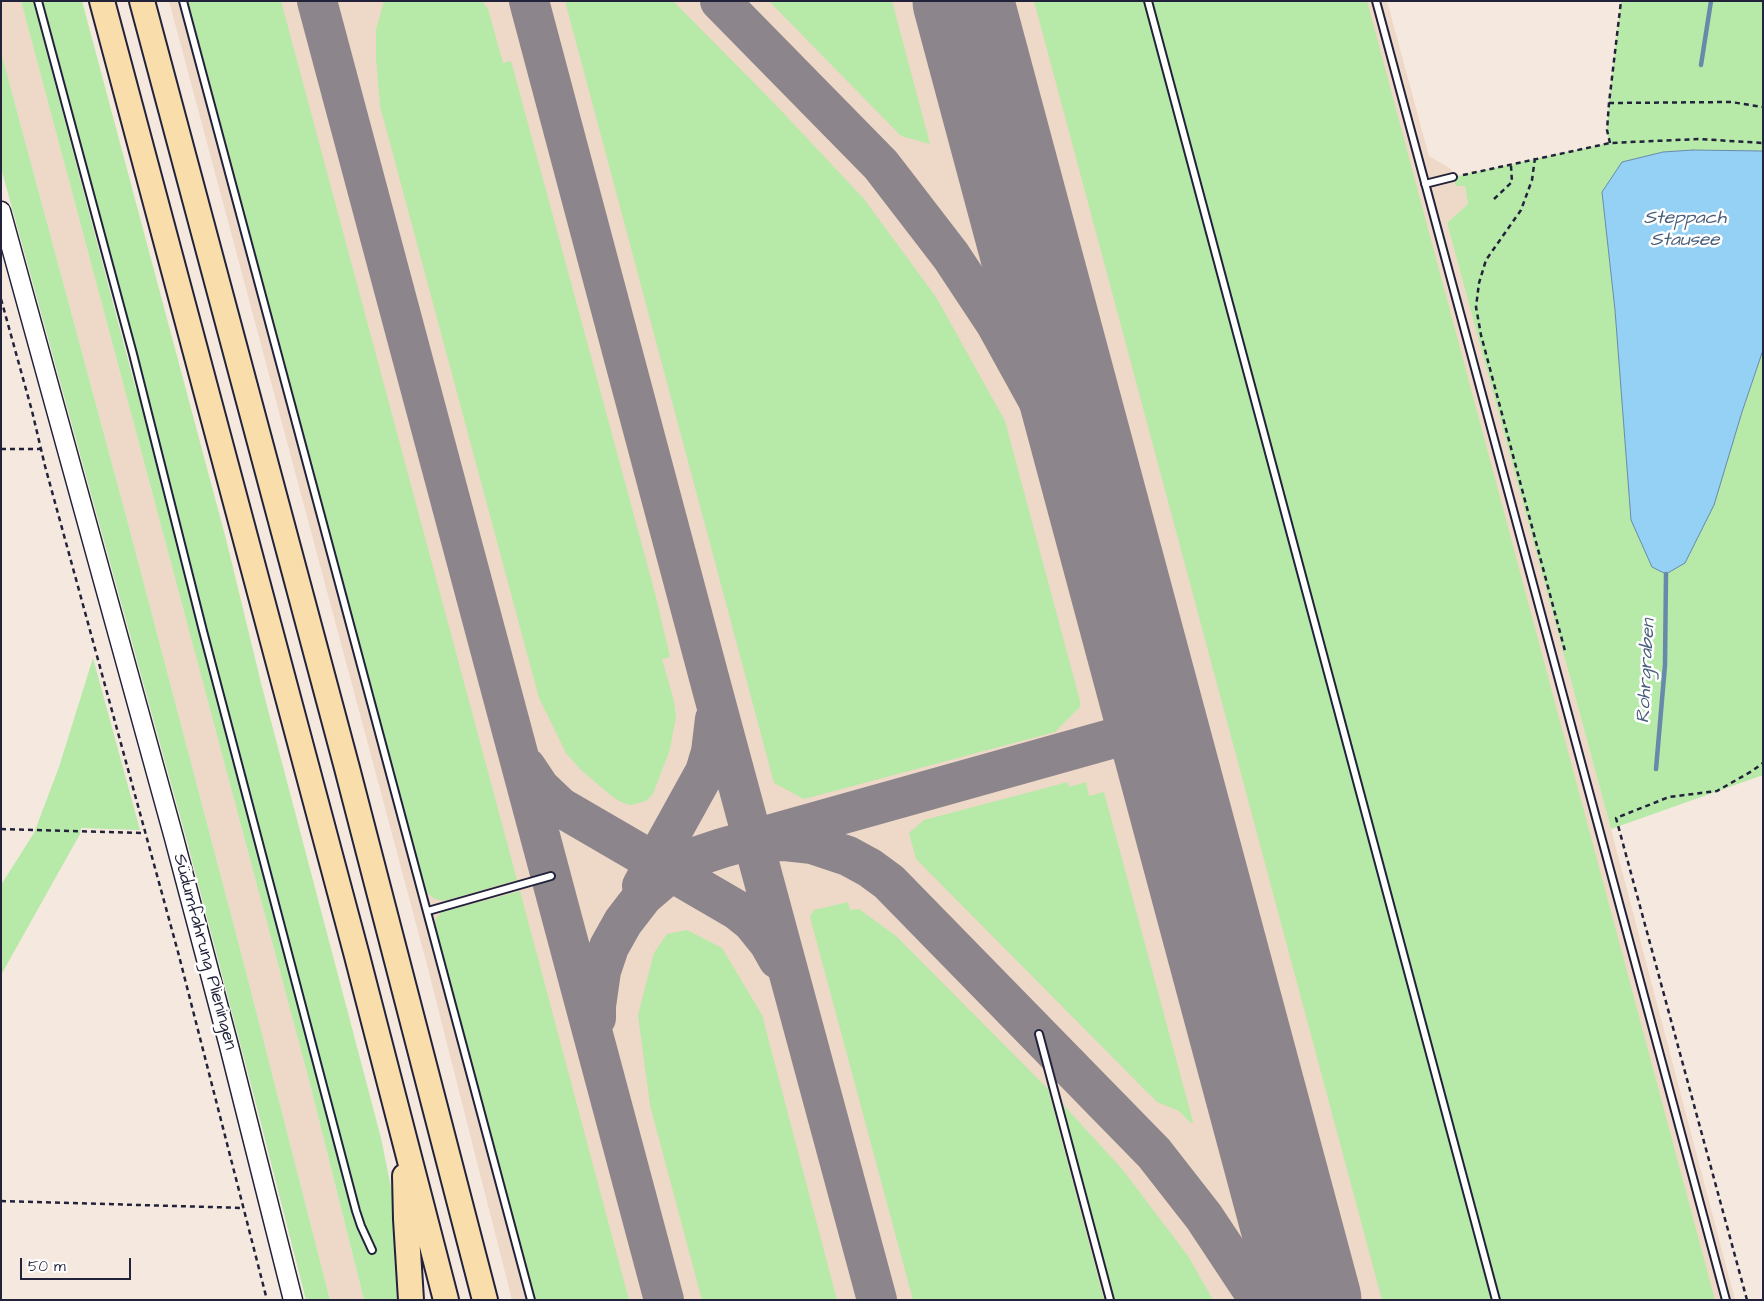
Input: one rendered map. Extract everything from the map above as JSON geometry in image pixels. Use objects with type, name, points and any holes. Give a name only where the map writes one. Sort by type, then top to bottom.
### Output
[{"type":"highway","points":[[102,1],[446,1300]]},
{"type":"highway","points":[[142,1],[345,759],[485,1300]]},
{"type":"highway","points":[[405,1140],[406,1219],[411,1300]]},
{"type":"main road","name":"Südumfahrung Plieningen","points":[[1,211],[224,1027],[293,1300]]},
{"type":"lane","points":[[38,1],[133,354],[196,604],[356,1211],[372,1250]]},
{"type":"lane","points":[[183,1],[531,1300]]},
{"type":"lane","points":[[1148,1],[1496,1300]]},
{"type":"lane","points":[[1376,1],[1726,1300]]},
{"type":"lane","points":[[1424,184],[1453,178]]},
{"type":"lane","points":[[428,911],[551,876]]},
{"type":"lane","points":[[1039,1034],[1110,1300]]},
{"type":"path","points":[[1610,143],[1607,130],[1609,103],[1621,1]]},
{"type":"path","points":[[1609,103],[1731,102],[1763,107]]},
{"type":"path","points":[[1453,178],[1511,166],[1535,158],[1610,143],[1699,139],[1763,143]]},
{"type":"path","points":[[1535,158],[1532,180],[1521,210],[1486,260],[1478,282],[1476,308],[1481,335],[1565,651]]},
{"type":"path","points":[[1494,199],[1512,182],[1511,166]]},
{"type":"path","points":[[1,299],[145,833],[267,1300]]},
{"type":"path","points":[[1,449],[41,449]]},
{"type":"path","points":[[1747,1300],[1616,818],[1669,797],[1717,791],[1763,763]]},
{"type":"path","points":[[1,829],[145,833]]},
{"type":"path","points":[[1,1201],[244,1208]]},
{"type":"shaded area","points":[[1,1],[21,1],[310,1084],[364,1300],[330,1300],[129,527],[1,52]]},
{"type":"shaded area","points":[[169,1],[1387,1],[1429,156],[1451,169],[1453,177],[1465,186],[1468,204],[1447,223],[1611,829],[1735,1300],[512,1300],[426,961]]},
{"type":"green space","points":[[21,1],[33,1],[136,390],[146,387],[43,1],[82,1],[227,543],[262,687],[381,1138],[397,1217],[403,1300],[364,1300],[310,1084]]},
{"type":"green space","points":[[188,1],[281,1],[517,880],[444,901],[435,899],[426,892]]},
{"type":"green space","points":[[384,1],[482,1],[488,9],[503,63],[511,61],[656,597],[670,657],[662,659],[674,701],[676,717],[670,749],[653,794],[646,801],[631,805],[623,803],[614,798],[581,770],[566,753],[539,698],[380,106],[376,30]]},
{"type":"green space","points":[[565,1],[673,1],[773,102],[864,199],[936,297],[1005,421],[1080,701],[1080,707],[1055,732],[804,799],[774,783]]},
{"type":"green space","points":[[769,1],[892,1],[930,144],[901,136]]},
{"type":"green space","points":[[1034,1],[1145,1],[1493,1300],[1382,1300]]},
{"type":"green space","points":[[1152,1],[1367,1],[1715,1300],[1499,1300]]},
{"type":"green space","points":[[1621,1],[1763,1],[1763,151],[1693,150],[1663,152],[1623,162],[1602,192],[1615,310],[1631,519],[1742,412],[1763,350],[1763,775],[1611,829],[1447,223],[1468,204],[1465,186],[1456,186],[1453,177],[1609,143],[1607,130],[1609,103]]},
{"type":"green space","points":[[1,52],[129,527],[330,1300],[306,1300],[188,845],[1,168]]},
{"type":"green space","points":[[93,658],[140,830],[81,828],[80,834],[1,975],[1,885],[34,833],[59,767]]},
{"type":"green space","points":[[1068,782],[1069,787],[1086,782],[1089,796],[1104,792],[1193,1122],[1191,1123],[1179,1111],[1157,1102],[916,859],[909,833],[924,820]]},
{"type":"green space","points":[[520,891],[629,1300],[535,1300],[435,927],[436,918],[442,912]]},
{"type":"green space","points":[[848,902],[850,910],[859,909],[896,936],[1048,1089],[1104,1300],[913,1300],[810,917],[814,910]]},
{"type":"green space","points":[[687,930],[722,948],[762,1015],[837,1300],[702,1300],[650,1105],[638,1015],[654,953],[667,934]]},
{"type":"green space","points":[[1058,1099],[1122,1169],[1188,1256],[1213,1300],[1112,1300]]},
{"type":"water","name":"Steppach Stausee","points":[[1693,150],[1763,151],[1763,350],[1714,505],[1685,563],[1666,574],[1652,567],[1631,520],[1615,310],[1602,192],[1622,162],[1663,152]]},
{"type":"waterway","points":[[1701,65],[1711,1]]},
{"type":"waterway","name":"Rohrgraben","points":[[1656,769],[1665,665],[1666,574]]},
{"type":"taxiway","points":[[317,1],[664,1300]]},
{"type":"taxiway","points":[[529,1],[877,1300]]},
{"type":"taxiway","points":[[720,1],[881,165],[951,256],[996,324],[1044,411],[1095,494]]},
{"type":"taxiway","points":[[642,886],[705,772],[711,752],[715,719]]},
{"type":"taxiway","points":[[596,1018],[601,971],[609,947],[623,922],[643,896],[671,872],[701,855],[1157,726]]},
{"type":"taxiway","points":[[526,767],[540,788],[560,807],[737,910],[752,922],[769,943],[778,959]]},
{"type":"taxiway","points":[[745,842],[785,841],[812,844],[848,856],[870,868],[889,882],[1154,1153],[1204,1217],[1259,1300]]},
{"type":"runway","points":[[963,1],[1311,1300]]}]
